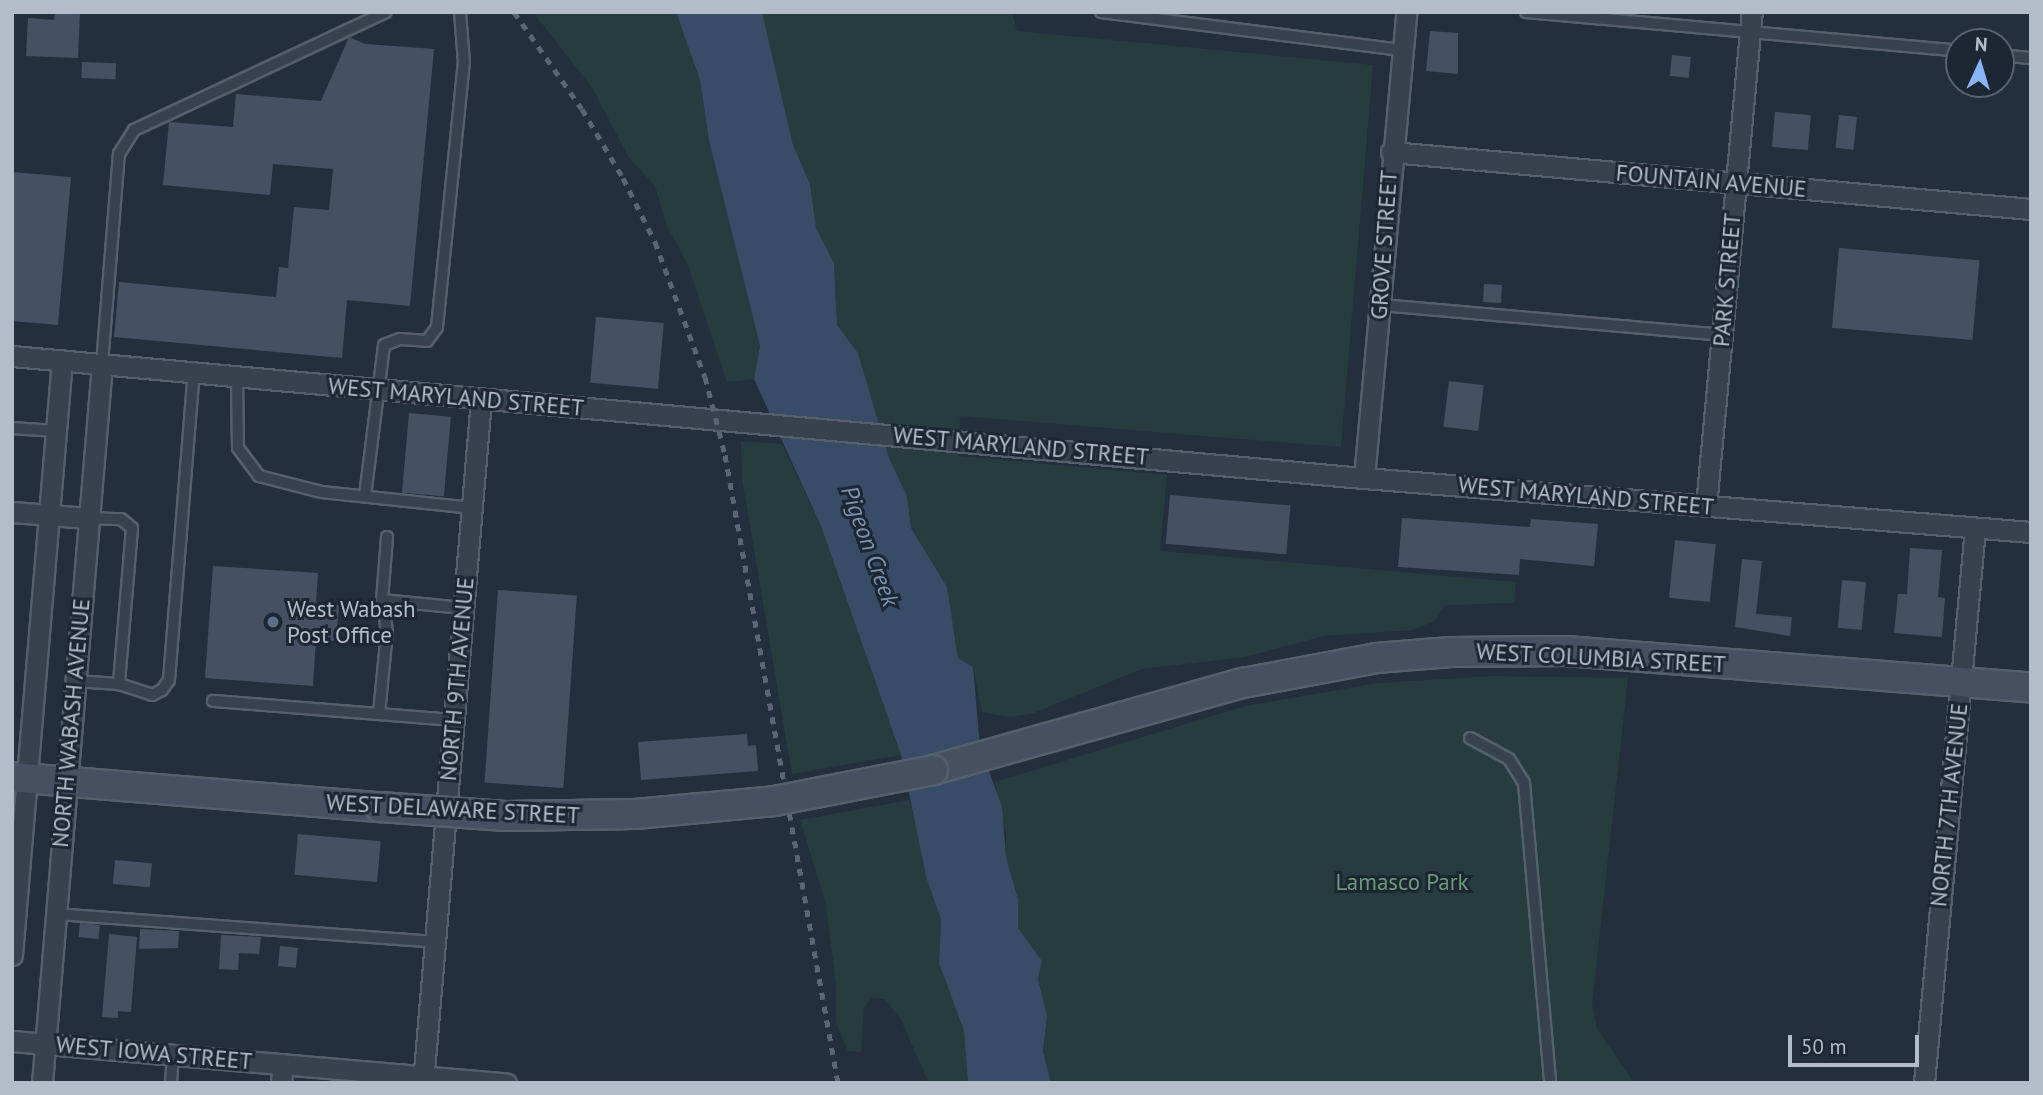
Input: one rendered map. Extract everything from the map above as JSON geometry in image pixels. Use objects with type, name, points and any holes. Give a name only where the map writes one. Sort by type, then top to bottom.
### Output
[{"type":"main road","name":"WEST COLUMBIA STREET","points":[[933,770],[1128,713],[1311,668],[1451,652],[1566,651],[2031,688]]},
{"type":"main road","name":"WEST DELAWARE STREET","points":[[19,778],[505,816],[635,814],[774,801],[933,770]]},
{"type":"street","name":"GROVE STREET","points":[[1364,478],[1391,152],[1406,12]]},
{"type":"street","name":"PARK STREET","points":[[1706,506],[1751,22]]},
{"type":"street","name":"FOUNTAIN AVENUE","points":[[1391,152],[2031,209]]},
{"type":"street","name":"WEST MARYLAND STREET","points":[[12,356],[481,400],[937,437],[1364,478],[2031,532]]},
{"type":"street","name":"NORTH WABASH AVENUE","points":[[12,955],[19,778],[62,360]]},
{"type":"street","name":"NORTH WABASH AVENUE","points":[[41,1083],[102,364]]},
{"type":"street","name":"NORTH 9TH AVENUE","points":[[423,1079],[481,400]]},
{"type":"street","points":[[12,512],[88,518]]},
{"type":"street","name":"NORTH 7TH AVENUE","points":[[1924,1083],[1975,528]]},
{"type":"street","name":"WEST IOWA STREET","points":[[12,1041],[173,1054],[282,1073],[506,1083]]},
{"type":"lane","points":[[102,364],[119,154],[134,130],[386,12]]},
{"type":"lane","points":[[365,496],[376,390],[384,345],[400,339],[427,341],[437,327],[464,62],[460,12]]},
{"type":"lane","points":[[1101,12],[1402,50]]},
{"type":"lane","points":[[1526,12],[1751,22],[1945,49]]},
{"type":"lane","points":[[1380,305],[1722,335]]},
{"type":"lane","points":[[74,681],[119,684],[152,695],[162,690],[169,680],[194,372]]},
{"type":"lane","points":[[237,377],[237,448],[259,476],[322,492],[471,508]]},
{"type":"lane","points":[[12,428],[56,431]]},
{"type":"lane","points":[[88,518],[121,519],[132,528],[123,670],[119,684]]},
{"type":"lane","points":[[379,714],[387,632],[382,600],[387,537]]},
{"type":"lane","points":[[382,600],[463,608]]},
{"type":"lane","points":[[212,701],[453,720]]},
{"type":"lane","points":[[1470,738],[1509,759],[1524,783],[1549,1083]]},
{"type":"lane","points":[[56,914],[434,942]]},
{"type":"lane","points":[[171,1083],[173,1054]]},
{"type":"green space","points":[[533,12],[676,12],[700,80],[709,142],[760,346],[754,379],[727,382],[688,265],[667,226],[655,186],[628,156],[593,89]]},
{"type":"green space","points":[[762,12],[1012,12],[1017,31],[1373,65],[1341,447],[960,416],[958,456],[1167,475],[1160,551],[1516,582],[1514,603],[1445,605],[1435,621],[1412,630],[1324,636],[1245,657],[1142,669],[1031,714],[1008,717],[982,712],[973,667],[958,658],[947,587],[911,528],[907,496],[889,458],[858,353],[837,325],[834,263],[816,228],[810,184],[793,145]]},
{"type":"green space","points":[[741,441],[782,444],[821,526],[901,755],[792,774],[742,479]]},
{"type":"green space","name":"Lamasco Park","points":[[1493,676],[1628,678],[1592,1004],[1597,1029],[1634,1083],[1051,1083],[1043,1051],[1047,1017],[1038,979],[1042,961],[1018,928],[1018,899],[1006,857],[1006,834],[995,782],[1245,706],[1378,683]]},
{"type":"green space","points":[[909,800],[926,860],[927,880],[941,919],[939,963],[964,1031],[968,1083],[929,1083],[901,1020],[885,999],[872,998],[864,1008],[861,1052],[848,1051],[836,1023],[836,985],[826,904],[800,820]]},
{"type":"water","name":"Pigeon Creek","points":[[676,12],[762,12],[793,145],[810,184],[816,228],[834,263],[837,325],[858,353],[889,458],[907,496],[911,528],[947,587],[958,658],[973,667],[980,747],[1002,807],[1006,857],[1018,899],[1018,928],[1042,961],[1038,979],[1047,1016],[1043,1051],[1051,1083],[968,1083],[964,1031],[939,963],[941,919],[927,880],[901,755],[821,526],[754,379],[760,346],[709,141],[700,80]]},
{"type":"building","points":[[55,12],[80,12],[78,58],[26,56],[28,18],[54,20]]},
{"type":"building","points":[[1430,31],[1458,33],[1458,74],[1426,71]]},
{"type":"building","points":[[349,37],[365,44],[434,49],[410,306],[347,300],[342,358],[114,337],[119,282],[276,297],[279,267],[288,268],[294,207],[329,210],[333,169],[273,164],[270,195],[163,185],[169,122],[233,127],[236,94],[321,101]]},
{"type":"building","points":[[1672,55],[1691,57],[1689,78],[1670,76]]},
{"type":"building","points":[[82,62],[116,63],[115,79],[81,78]]},
{"type":"building","points":[[1775,112],[1811,115],[1808,150],[1772,147]]},
{"type":"building","points":[[1839,115],[1857,117],[1853,150],[1836,148]]},
{"type":"building","points":[[12,172],[71,177],[58,325],[12,321]]},
{"type":"building","points":[[1839,248],[1979,260],[1972,340],[1832,328]]},
{"type":"building","points":[[1484,284],[1502,285],[1501,303],[1483,302]]},
{"type":"building","points":[[596,317],[664,323],[658,389],[590,383]]},
{"type":"building","points":[[1449,381],[1484,385],[1478,431],[1443,427]]},
{"type":"building","points":[[409,413],[451,417],[444,496],[402,493]]},
{"type":"building","points":[[1170,495],[1291,506],[1286,554],[1166,544]]},
{"type":"building","points":[[1402,518],[1530,527],[1531,519],[1598,524],[1594,566],[1520,559],[1519,575],[1398,567]]},
{"type":"building","points":[[1675,540],[1716,544],[1710,602],[1669,598]]},
{"type":"building","points":[[1910,548],[1942,550],[1938,597],[1945,598],[1942,637],[1894,633],[1898,594],[1907,594]]},
{"type":"building","points":[[1742,559],[1762,561],[1756,614],[1792,617],[1790,636],[1735,627]]},
{"type":"building","name":"West Wabash Post Office","points":[[213,566],[318,573],[316,603],[339,605],[336,641],[316,639],[313,686],[205,678]]},
{"type":"building","points":[[1842,580],[1866,582],[1862,630],[1838,628]]},
{"type":"building","points":[[498,590],[577,596],[563,788],[485,783]]},
{"type":"building","points":[[747,734],[748,746],[756,745],[758,771],[641,780],[638,742]]},
{"type":"building","points":[[298,834],[381,841],[377,882],[294,875]]},
{"type":"building","points":[[115,860],[152,863],[150,887],[113,884]]},
{"type":"building","points":[[80,923],[100,925],[98,939],[79,937]]},
{"type":"building","points":[[140,929],[179,931],[178,948],[139,949]]},
{"type":"building","points":[[109,934],[137,937],[131,1012],[118,1011],[118,1018],[102,1017]]},
{"type":"building","points":[[221,935],[261,937],[259,954],[239,953],[238,970],[219,969]]},
{"type":"building","points":[[280,946],[298,948],[296,968],[278,966]]},
{"type":"railway","points":[[514,12],[582,109],[623,178],[655,242],[705,377],[725,455],[838,1083]]},
{"type":"place","name":"West Wabash Post Office","points":[[273,622]]}]
